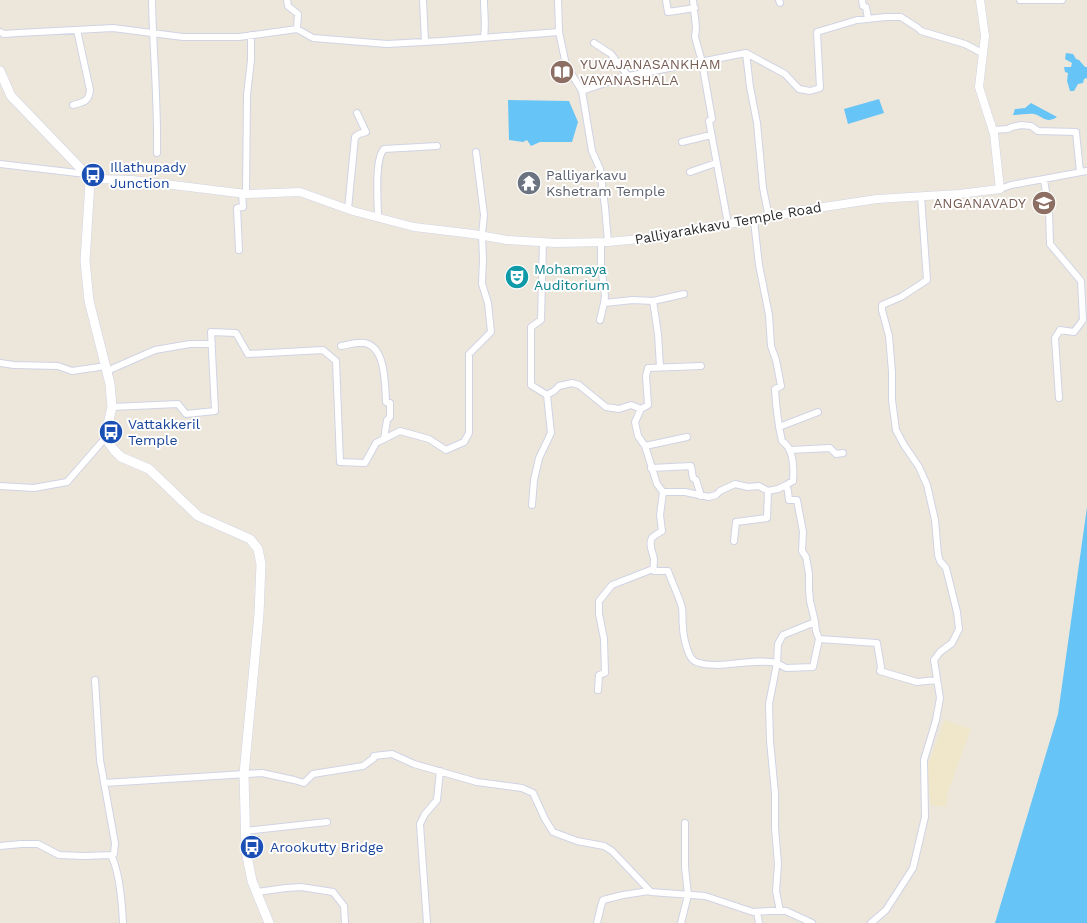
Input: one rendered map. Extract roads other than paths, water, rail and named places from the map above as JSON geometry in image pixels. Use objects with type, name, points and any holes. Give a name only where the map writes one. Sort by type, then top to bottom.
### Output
[{"type":"main road","points":[[0,71],[10,96],[88,178],[85,261],[89,301],[110,384],[112,407],[107,436],[110,443],[114,450],[122,457],[149,469],[198,516],[250,539],[258,549],[261,564],[259,614],[244,774],[245,831],[246,851],[252,881],[269,923]]},
{"type":"street","points":[[152,0],[152,33],[158,119],[157,153]]},
{"type":"street","points":[[287,0],[288,6],[298,14],[297,29]]},
{"type":"street","points":[[423,0],[425,42]]},
{"type":"street","points":[[484,0],[486,26],[484,37]]},
{"type":"street","points":[[558,0],[559,32],[566,65],[582,91],[592,152],[600,168],[605,207],[601,265],[605,296],[600,320]]},
{"type":"street","points":[[666,0],[668,12],[695,8]]},
{"type":"street","points":[[693,0],[695,8],[695,37],[702,62],[712,119],[709,121],[711,135],[728,224]]},
{"type":"street","points":[[862,0],[863,6],[866,7],[868,19]]},
{"type":"street","points":[[980,0],[985,36],[979,87],[993,130],[1000,189],[1011,185],[1083,172],[1076,132],[1038,131],[1031,126],[1021,125],[1008,129],[993,130]]},
{"type":"street","points":[[1020,0],[1062,0]]},
{"type":"street","points":[[582,91],[628,76],[746,53],[785,74],[798,89],[810,91],[820,88],[817,32],[857,20],[886,16],[901,17],[921,31],[966,44],[982,52]]},
{"type":"street","points":[[0,32],[4,34],[113,28],[183,37],[239,37],[297,29],[313,38],[387,44],[559,32]]},
{"type":"street","points":[[73,105],[86,101],[90,96],[78,30]]},
{"type":"street","points":[[239,250],[236,208],[242,207],[244,194],[247,95],[252,35]]},
{"type":"street","points":[[594,43],[611,54],[628,76]]},
{"type":"street","points":[[746,53],[757,123],[763,188],[769,218]]},
{"type":"street","points":[[348,209],[355,137],[366,132],[357,113]]},
{"type":"street","points":[[682,142],[711,135]]},
{"type":"street","points":[[378,218],[377,186],[380,153],[384,149],[437,146]]},
{"type":"street","points":[[112,407],[178,404],[186,414],[214,411],[211,332],[236,334],[248,354],[323,350],[336,361],[340,462],[364,463],[376,443],[400,431],[429,439],[446,450],[464,442],[469,433],[468,354],[491,332],[488,303],[482,284],[484,215],[476,152]]},
{"type":"street","points":[[690,172],[716,163]]},
{"type":"street","points":[[0,164],[88,178]]},
{"type":"street","name":"Palliyarakkavu Temple Road","points":[[88,178],[132,180],[244,194],[300,192],[348,209],[414,227],[507,240],[543,242],[604,242],[661,237],[693,229],[754,221],[804,210],[877,199],[959,194],[1000,189]]},
{"type":"street","points":[[1044,180],[1049,210],[1050,244],[1081,280],[1083,304],[1083,320],[1074,332],[1060,330],[1055,338],[1059,398]]},
{"type":"street","points":[[871,923],[886,910],[913,868],[925,818],[924,760],[936,720],[940,698],[934,660],[940,652],[952,643],[958,629],[957,612],[946,568],[938,555],[935,520],[927,485],[919,467],[904,446],[896,430],[892,400],[889,336],[882,310],[882,305],[901,297],[927,280],[921,196]]},
{"type":"street","points":[[663,492],[685,492],[709,497],[736,484],[759,486],[768,491],[778,489],[793,481],[794,470],[790,450],[782,441],[776,407],[775,389],[780,386],[776,360],[771,346],[769,315],[759,265],[754,221]]},
{"type":"street","points":[[543,242],[541,320],[531,327],[531,385],[547,395]]},
{"type":"street","points":[[604,303],[633,300],[653,301],[684,294]]},
{"type":"street","points":[[653,301],[660,367]]},
{"type":"street","points":[[341,346],[365,343],[377,350],[384,371],[386,402],[390,403],[390,417],[387,420],[384,439]]},
{"type":"street","points":[[0,363],[58,366],[72,371],[106,369],[155,350],[190,344],[212,344]]},
{"type":"street","points":[[653,569],[654,558],[651,553],[651,540],[652,537],[662,531],[660,515],[663,492],[657,484],[645,446],[638,436],[635,422],[641,409],[648,405],[646,376],[648,368],[701,366]]},
{"type":"street","points":[[547,395],[559,386],[572,383],[579,385],[606,407],[619,410],[631,406],[641,409]]},
{"type":"street","points":[[532,505],[534,480],[539,458],[551,433],[547,395]]},
{"type":"street","points":[[779,427],[818,412]]},
{"type":"street","points":[[0,486],[34,488],[67,482],[107,436]]},
{"type":"street","points":[[645,446],[687,438]]},
{"type":"street","points":[[790,450],[830,448],[836,454],[842,453]]},
{"type":"street","points":[[651,468],[691,466],[693,478],[696,480],[701,496]]},
{"type":"street","points":[[598,690],[599,675],[605,673],[604,639],[599,614],[599,601],[612,585],[653,569],[654,571],[668,572],[682,609],[686,642],[693,660],[711,665],[769,661],[786,668],[813,667],[818,639],[810,601],[810,574],[806,557],[802,551],[803,532],[797,500],[789,500],[786,485]]},
{"type":"street","points":[[734,541],[736,522],[767,518],[768,491]]},
{"type":"street","points":[[780,911],[776,891],[778,864],[769,704],[777,663],[778,644],[784,635],[815,622]]},
{"type":"street","points":[[818,639],[876,643],[881,667],[880,671],[917,682],[937,680]]},
{"type":"street","points":[[0,846],[38,844],[59,855],[114,854],[115,843],[100,760],[95,680]]},
{"type":"street","points":[[104,782],[262,774],[304,783],[313,774],[363,766],[374,756],[392,754],[414,764],[477,782],[522,788],[533,793],[553,832],[577,841],[604,846],[612,851],[649,891]]},
{"type":"street","points":[[427,923],[420,824],[425,814],[437,800],[440,771]]},
{"type":"street","points":[[245,831],[327,822]]},
{"type":"street","points":[[681,923],[688,895],[685,867],[685,823]]},
{"type":"street","points":[[111,855],[116,864],[123,923]]},
{"type":"street","points":[[257,892],[301,887],[333,892],[344,906],[345,923]]},
{"type":"street","points":[[597,923],[603,900],[649,891],[705,896],[753,912],[786,911],[812,923]]},
{"type":"street","points":[[757,912],[760,923]]},
{"type":"water","points":[[1066,53],[1073,54],[1076,59],[1087,67],[1087,78],[1084,79],[1083,83],[1078,84],[1074,91],[1070,91],[1067,81],[1068,73],[1065,72],[1064,67],[1071,67],[1072,63],[1065,59]]},
{"type":"water","points":[[879,99],[884,113],[848,124],[844,109]]},
{"type":"water","points":[[508,100],[569,101],[578,122],[572,142],[540,142],[531,146],[527,140],[523,142],[509,140]]},
{"type":"water","points":[[1031,103],[1057,117],[1048,120],[1034,114],[1013,115],[1015,109],[1025,108]]},
{"type":"water","points":[[1087,507],[1087,923],[995,923],[1058,714]]},
{"type":"place","name":"YUVAJANASANKHAM VAYANASHALA","points":[[562,72]]},
{"type":"place","name":"Illathupady Junction","points":[[93,175]]},
{"type":"place","name":"Palliyarkavu Kshetram Temple","points":[[529,183]]},
{"type":"place","name":"ANGANAVADY","points":[[1044,203]]},
{"type":"place","name":"Mohamaya Auditorium","points":[[517,277]]},
{"type":"place","name":"Vattakkeril Temple","points":[[111,432]]},
{"type":"place","name":"Arookutty Bridge","points":[[252,847]]}]
